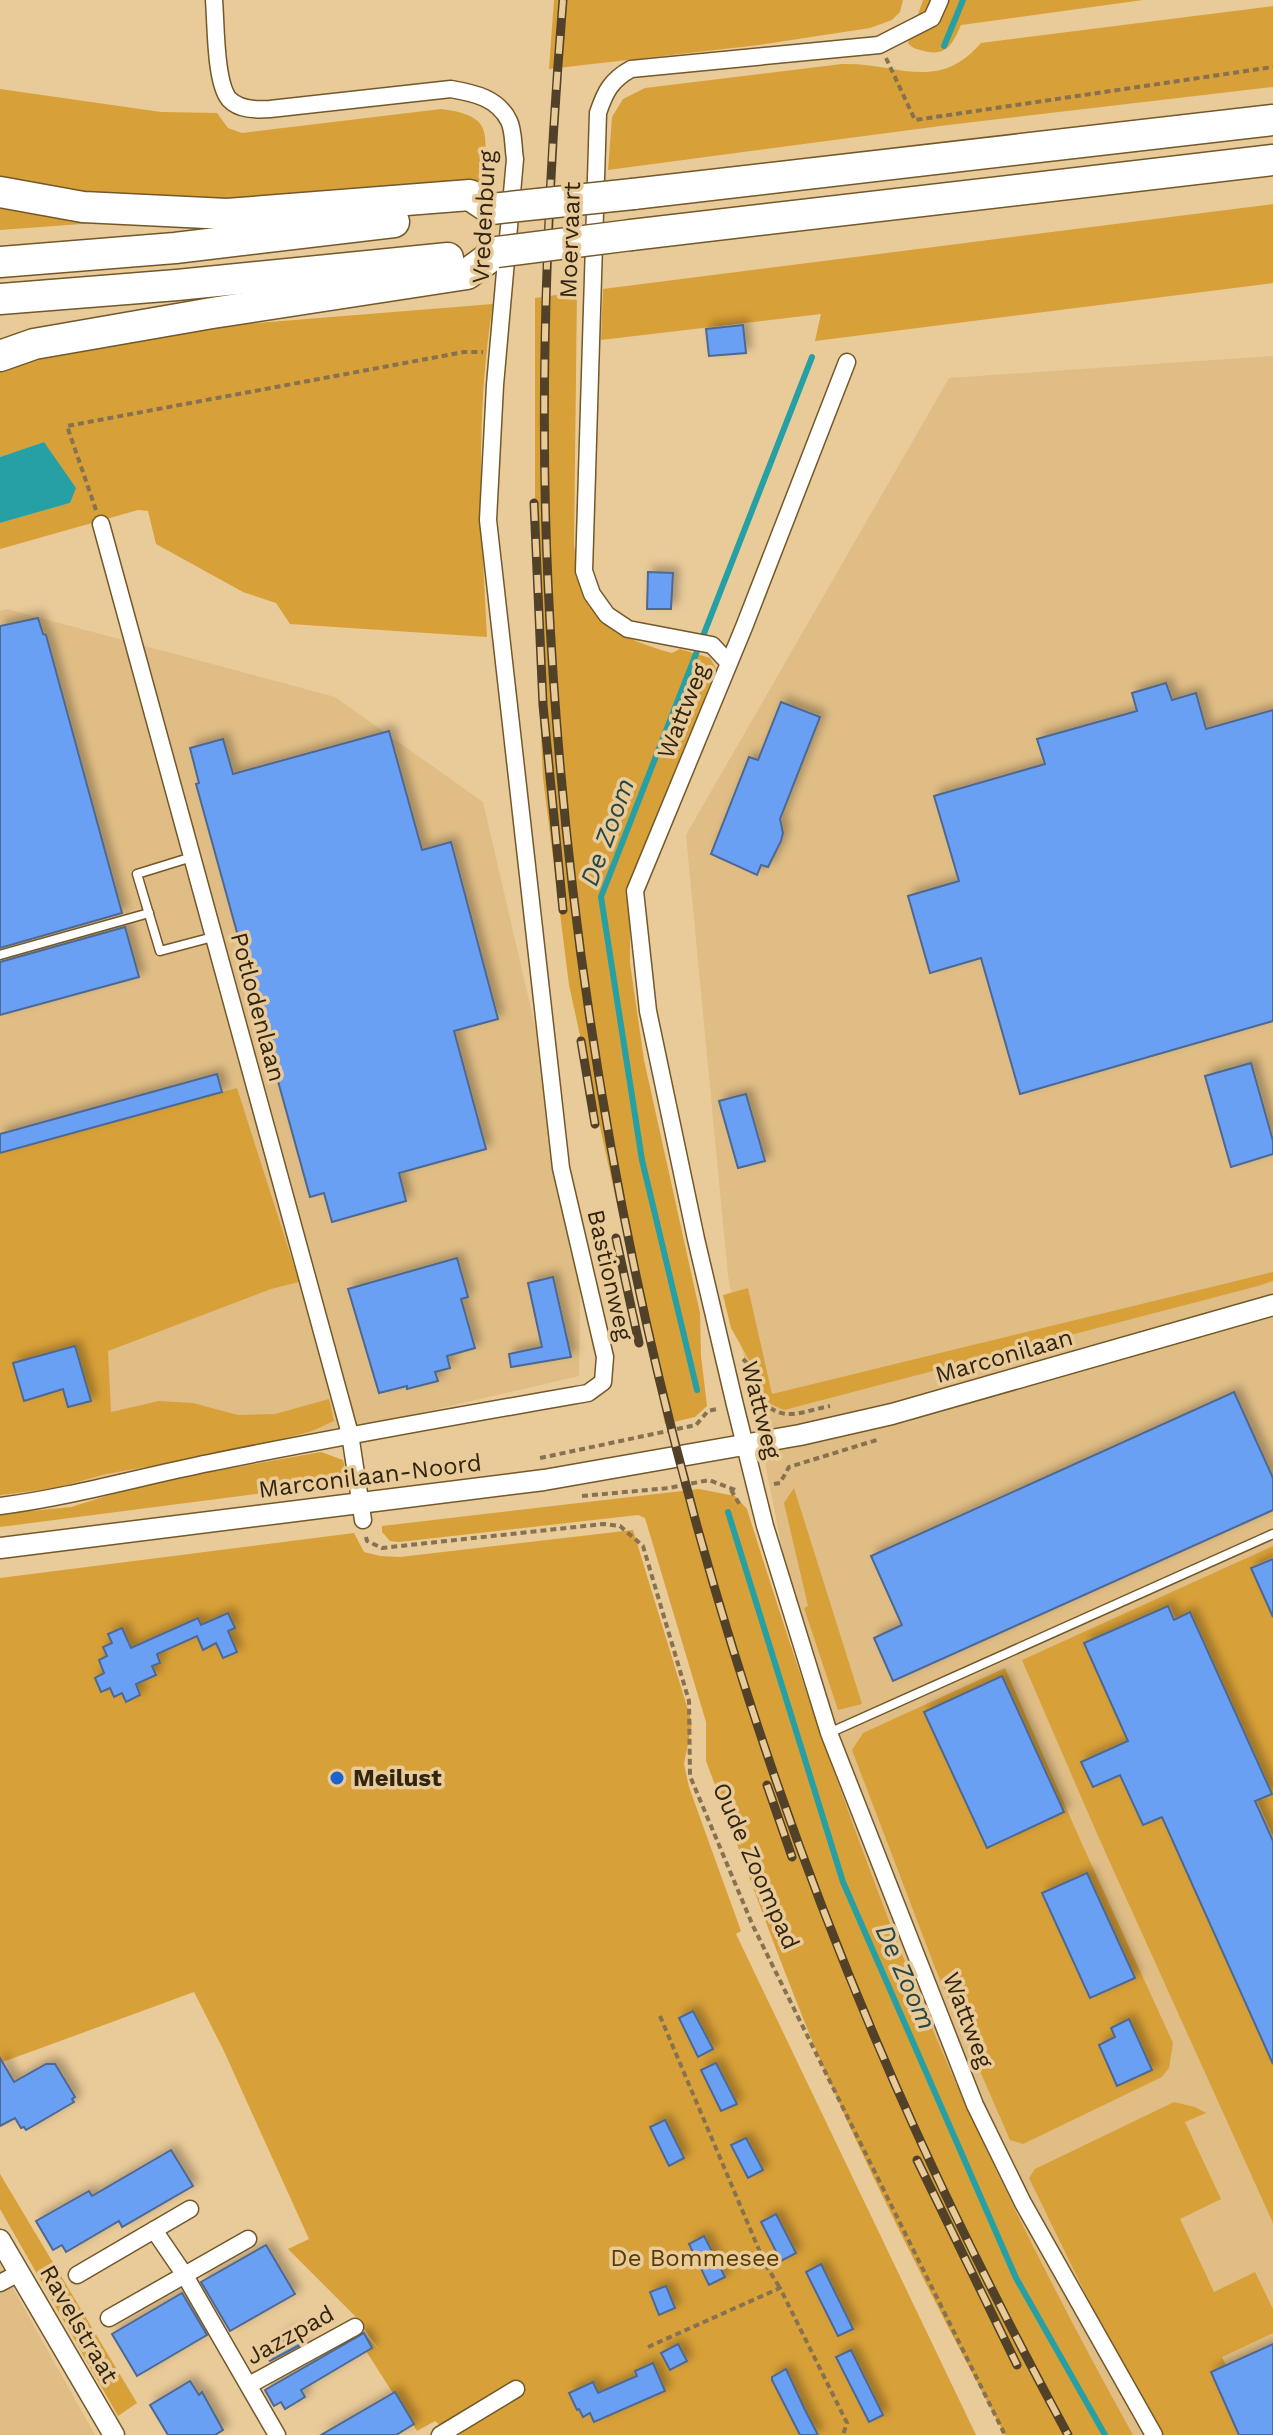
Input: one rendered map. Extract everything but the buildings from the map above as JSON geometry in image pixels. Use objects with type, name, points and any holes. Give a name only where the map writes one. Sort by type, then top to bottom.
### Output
[{"type":"highway","points":[[0,192],[83,207],[227,214],[477,206],[633,194],[1273,120]]},
{"type":"highway","points":[[0,356],[34,344],[467,265],[497,252],[1273,160]]},
{"type":"highway","points":[[0,262],[175,248],[477,206]]},
{"type":"highway","points":[[0,299],[467,265]]},
{"type":"street","name":"Vredenburg","points":[[214,0],[221,77],[225,91],[238,105],[250,109],[270,109],[451,89],[477,93],[496,105],[510,123],[515,159],[498,352],[488,520],[498,615]]},
{"type":"street","name":"Moervaart","points":[[728,662],[712,645],[628,629],[607,615],[592,594],[584,571],[598,113],[604,94],[615,78],[631,69],[879,45],[932,18],[940,0]]},
{"type":"street","name":"Wattweg","points":[[847,362],[767,569],[635,891],[648,1011],[696,1239],[765,1526],[829,1733],[975,2105],[1023,2203],[1154,2435]]},
{"type":"street","name":"Potlodenlaan","points":[[101,524],[350,1434],[362,1512]]},
{"type":"street","name":"Bastionweg","points":[[0,1506],[57,1498],[126,1479],[350,1434],[588,1393],[603,1382],[605,1357],[561,1168],[498,615]]},
{"type":"street","name":"Marconilaan","points":[[745,1445],[892,1414],[1273,1305]]},
{"type":"street","name":"Marconilaan-Noord","points":[[0,1548],[362,1512],[745,1445]]},
{"type":"street","points":[[77,2275],[190,2209]]},
{"type":"street","points":[[154,2230],[184,2274],[277,2435]]},
{"type":"street","points":[[109,2318],[248,2239]]},
{"type":"street","name":"Ravelstraat","points":[[0,2240],[114,2435]]},
{"type":"street","points":[[0,2283],[19,2273]]},
{"type":"street","name":"Jazzpad","points":[[249,2385],[355,2327]]},
{"type":"street","points":[[440,2435],[516,2389]]},
{"type":"lane","points":[[192,857],[137,874],[160,951],[214,937]]},
{"type":"lane","points":[[0,955],[149,913]]},
{"type":"lane","points":[[829,1733],[1273,1534]]},
{"type":"path","points":[[879,45],[915,120],[1273,67]]},
{"type":"path","points":[[101,524],[67,426],[464,352],[498,352]]},
{"type":"path","name":"Oude Zoompad","points":[[362,1512],[367,1541],[382,1548],[603,1524],[620,1526],[643,1546],[689,1701],[690,1776],[753,1926],[1005,2435]]},
{"type":"path","points":[[660,2016],[765,2264],[847,2423],[843,2435]]},
{"type":"path","points":[[648,2347],[780,2288]]},
{"type":"shaded area","points":[[1273,356],[1273,2435],[1109,2435],[854,1912],[728,1276],[686,835],[949,378]]},
{"type":"shaded area","points":[[7,609],[335,697],[483,802],[581,1224],[579,1376],[0,1511],[0,611]]},
{"type":"shaded area","points":[[0,2265],[95,2435],[0,2435]]},
{"type":"green space","points":[[554,0],[903,0],[900,12],[892,20],[870,28],[759,45],[549,69]]},
{"type":"green space","points":[[923,0],[1143,0],[961,25],[948,47],[932,52],[908,43]]},
{"type":"green space","points":[[1273,6],[1273,87],[948,125],[608,170],[612,117],[623,99],[645,88],[842,64],[932,72],[948,68],[965,58],[981,43]]},
{"type":"green space","points":[[0,89],[161,112],[217,113],[228,128],[242,133],[441,109],[459,112],[480,123],[484,131],[484,184],[223,209],[0,183]]},
{"type":"green space","points":[[0,202],[122,221],[0,230]]},
{"type":"green space","points":[[1273,204],[1273,283],[815,341],[821,314],[601,340],[603,289]]},
{"type":"green space","points":[[577,292],[574,545],[584,588],[601,618],[614,629],[629,638],[672,653],[680,649],[710,658],[716,668],[661,814],[630,914],[630,963],[644,1060],[700,1313],[707,1406],[695,1417],[665,1424],[569,985],[543,778],[535,608],[535,298]]},
{"type":"green space","points":[[493,304],[482,428],[487,637],[290,624],[276,603],[243,592],[156,544],[148,511],[138,510],[0,549],[0,523],[70,503],[44,442],[0,457],[0,367],[135,333]]},
{"type":"green space","points":[[237,1088],[299,1282],[271,1289],[108,1351],[111,1412],[159,1401],[193,1403],[238,1415],[275,1414],[329,1399],[334,1421],[312,1431],[246,1449],[106,1474],[55,1488],[0,1495],[0,1153]]},
{"type":"green space","points":[[1273,1272],[1273,1281],[1258,1286],[784,1410],[764,1401],[753,1367],[731,1328],[723,1295],[748,1288],[772,1394]]},
{"type":"green space","points":[[321,1452],[343,1460],[346,1472],[342,1483],[0,1527],[0,1514],[71,1507],[148,1483]]},
{"type":"green space","points":[[794,1488],[862,1704],[838,1710],[804,1608],[808,1606],[784,1503]]},
{"type":"green space","points":[[699,1489],[735,1496],[747,1509],[845,1803],[935,2036],[1015,2209],[1133,2435],[1005,2435],[888,2208],[793,1993],[706,1761],[706,1722],[645,1518],[638,1515],[399,1542],[390,1541],[382,1532],[382,1526]]},
{"type":"green space","name":"De Bommesee","points":[[633,1530],[692,1723],[684,1764],[689,1787],[741,1931],[736,1934],[976,2435],[452,2435],[435,2421],[417,2431],[354,2332],[360,2329],[379,2350],[355,2316],[288,2249],[309,2239],[194,1992],[0,2063],[0,1578],[354,1533],[364,1552],[400,1557]]},
{"type":"green space","points":[[1273,1546],[1273,1557],[1251,1567],[1273,1615],[1273,1836],[1170,1606],[1086,1644],[1273,2058],[1273,2223],[1022,1660]]},
{"type":"green space","points":[[1005,1668],[1173,2043],[1169,2068],[1162,2077],[1023,2144],[1010,2140],[936,1970],[852,1750],[863,1733]],"holes":[[[925,1712],[1064,1812],[987,1847]]]},
{"type":"green space","points":[[1174,2102],[1206,2113],[1185,2122],[1221,2199],[1180,2219],[1214,2292],[1255,2272],[1273,2309],[1273,2333],[1222,2357],[1258,2435],[1161,2435],[1102,2328],[1029,2178],[1035,2169]]},
{"type":"green space","points":[[0,2174],[137,2403],[118,2416],[0,2209]]},
{"type":"water","points":[[44,442],[76,488],[70,503],[0,523],[0,457]]},
{"type":"waterway","name":"De Zoom","points":[[944,46],[963,0]]},
{"type":"waterway","name":"De Zoom","points":[[697,1390],[642,1160],[601,897],[812,357]]},
{"type":"waterway","name":"De Zoom","points":[[728,1512],[843,1882],[1016,2278],[1105,2435]]},
{"type":"railway","points":[[563,0],[546,292],[544,437],[548,583],[562,782],[585,981],[617,1178],[658,1374],[709,1567],[768,1758],[837,1945],[915,2129],[989,2284],[1068,2435]]},
{"type":"railway","points":[[534,503],[543,705],[563,910]]},
{"type":"railway","points":[[581,1041],[595,1124]]},
{"type":"railway","points":[[616,1238],[639,1343]]},
{"type":"railway","points":[[767,1785],[792,1857]]},
{"type":"railway","points":[[917,2160],[1017,2365]]},
{"type":"place","name":"Meilust","points":[[337,1778]]}]
